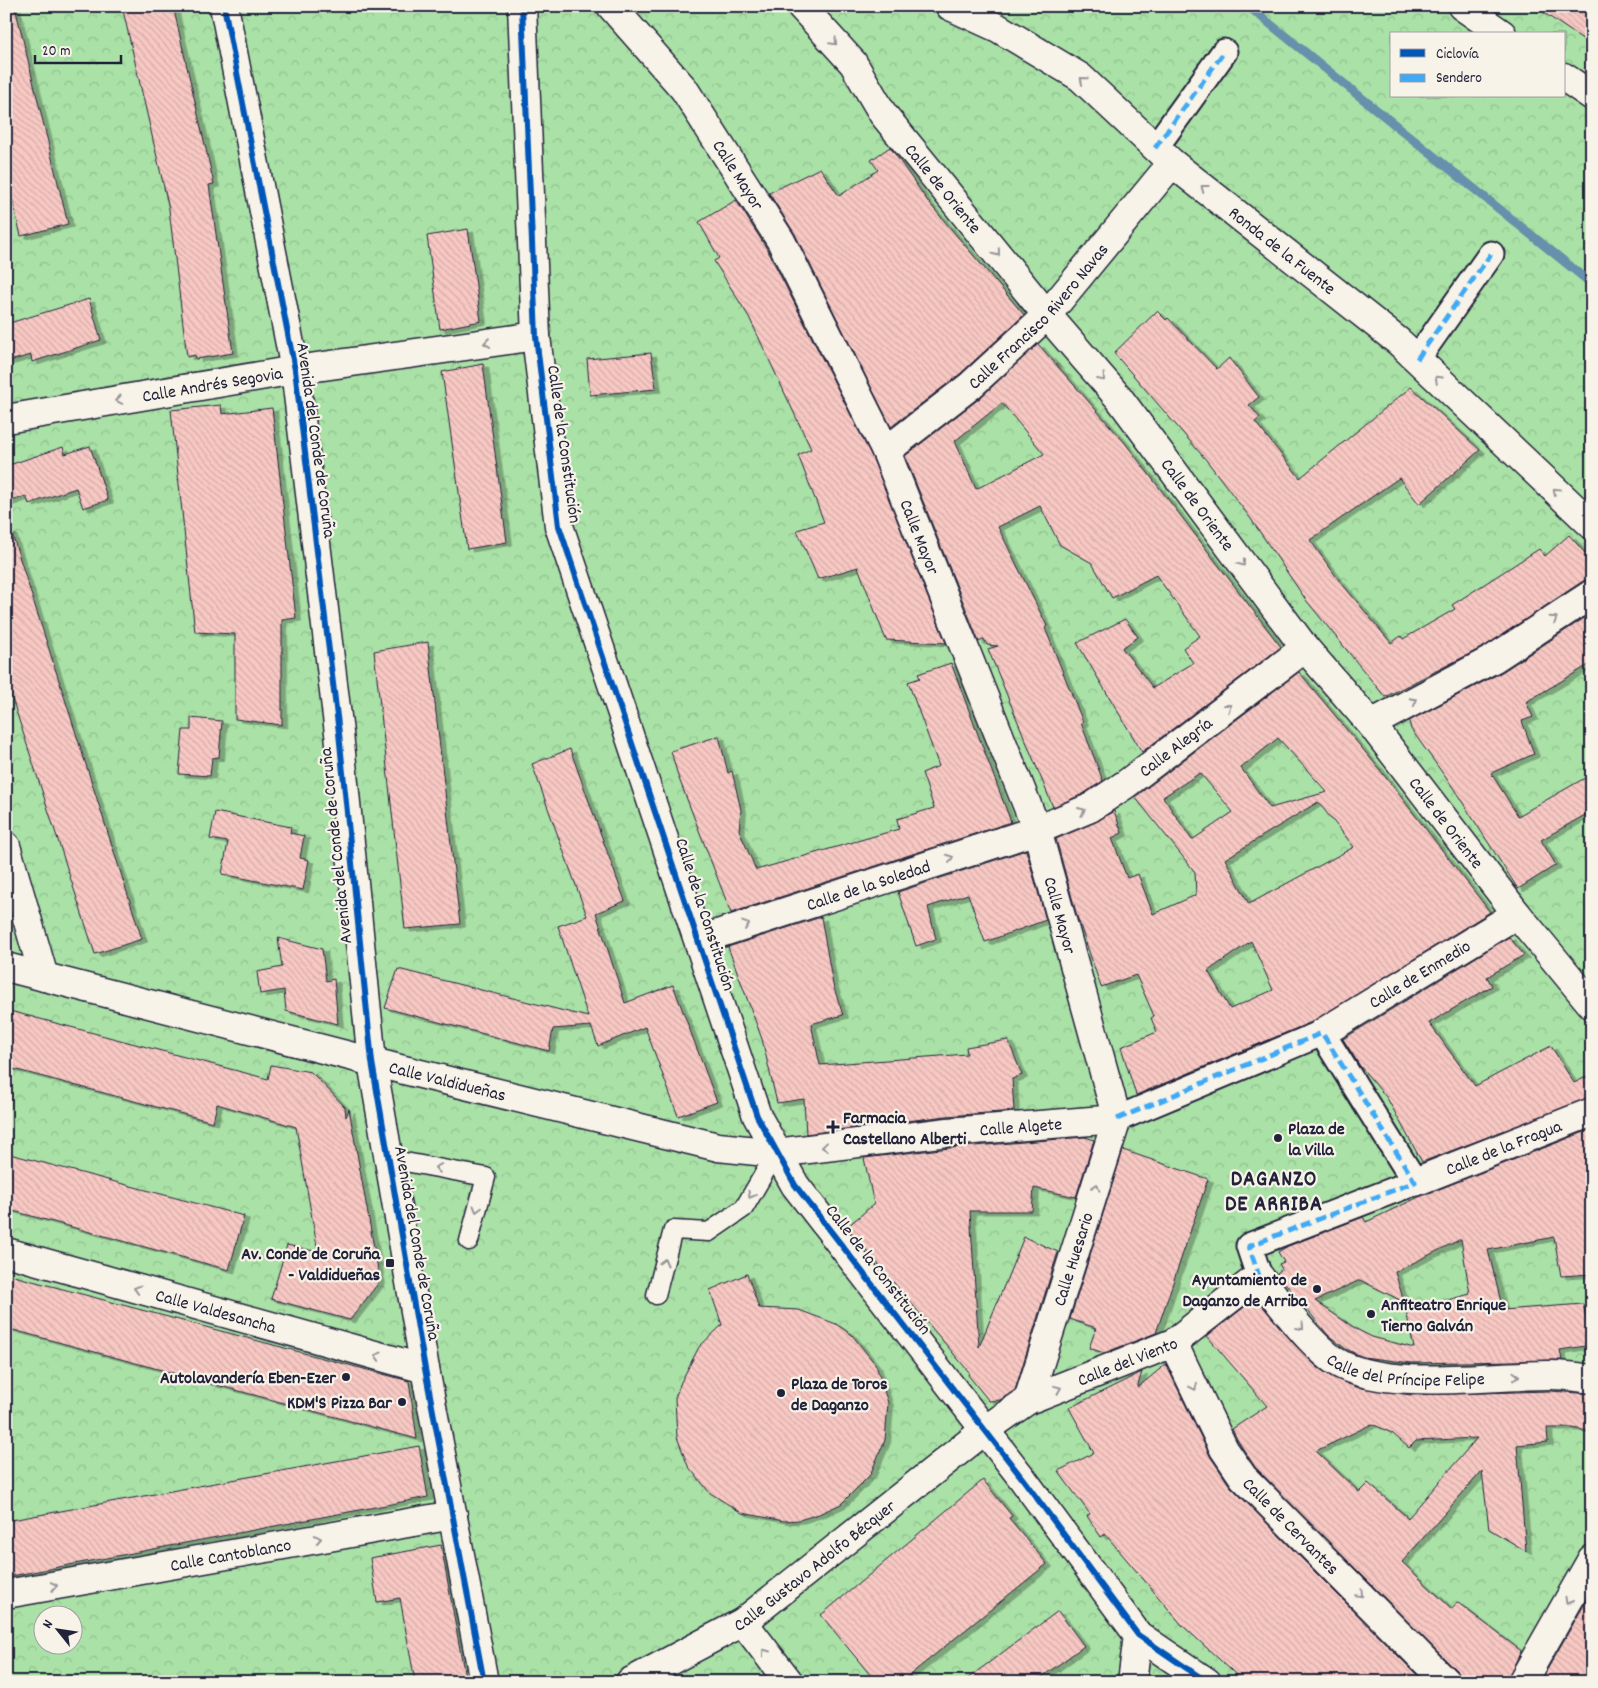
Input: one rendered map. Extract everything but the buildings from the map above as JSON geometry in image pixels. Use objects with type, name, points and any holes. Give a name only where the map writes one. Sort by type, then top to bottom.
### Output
[{"type":"street","name":"Avenida del Conde de Coruña","points":[[224,6],[295,370],[339,733],[372,1062],[425,1369],[484,1682]]},
{"type":"street","name":"Calle de la Constitución","points":[[522,6],[536,336],[559,526],[757,1116],[795,1186],[985,1430],[1138,1635],[1207,1682]]},
{"type":"street","name":"Calle Mayor","points":[[611,6],[684,88],[781,241],[886,451],[1037,830],[1117,1120]]},
{"type":"street","name":"Calle de Oriente","points":[[801,6],[853,63],[883,114],[1047,315],[1119,398],[1305,648],[1371,724],[1517,914],[1592,1005]]},
{"type":"street","name":"Ronda de la Fuente","points":[[950,6],[998,28],[1080,77],[1164,155],[1399,342],[1592,525]]},
{"type":"street","points":[[1462,6],[1499,32]]},
{"type":"street","points":[[1164,155],[1224,52]]},
{"type":"street","points":[[1566,78],[1592,96]]},
{"type":"street","name":"Calle Francisco Rivero Navas","points":[[886,451],[970,386],[1047,315],[1164,155]]},
{"type":"street","points":[[1417,359],[1491,254]]},
{"type":"street","name":"Calle Andrés Segovia","points":[[6,419],[295,370],[536,336]]},
{"type":"street","points":[[1371,724],[1493,659],[1592,594]]},
{"type":"street","name":"Calle Alegría","points":[[1037,830],[1090,808],[1126,784],[1305,648]]},
{"type":"street","name":"Calle de la Soledad","points":[[699,940],[1037,830]]},
{"type":"street","points":[[6,846],[44,977]]},
{"type":"street","name":"Calle de Enmedio","points":[[1322,1033],[1517,914]]},
{"type":"street","name":"Calle Valdidueñas","points":[[6,966],[372,1062],[718,1147],[776,1153]]},
{"type":"street","points":[[1117,1120],[1322,1033],[1415,1182],[1249,1246],[1259,1276]]},
{"type":"street","name":"Calle de la Fragua","points":[[1415,1182],[1592,1112]]},
{"type":"street","name":"Calle Algete","points":[[776,1153],[948,1132],[1117,1120]]},
{"type":"street","name":"Calle Huesario","points":[[1028,1400],[1117,1120]]},
{"type":"street","name":"Calle Valdesancha","points":[[6,1252],[425,1369]]},
{"type":"street","name":"Calle del Viento","points":[[985,1430],[1028,1400],[1173,1343],[1259,1276]]},
{"type":"street","name":"Calle del Príncipe Felipe","points":[[1259,1276],[1310,1338],[1338,1363],[1373,1375],[1410,1379],[1552,1374],[1592,1379]]},
{"type":"street","name":"Calle de Cervantes","points":[[1173,1343],[1224,1449],[1243,1477],[1446,1682]]},
{"type":"street","name":"Calle Gustavo Adolfo Bécquer","points":[[630,1682],[743,1622],[985,1430]]},
{"type":"street","name":"Calle Cantoblanco","points":[[6,1594],[453,1515]]},
{"type":"street","points":[[1522,1682],[1592,1559]]},
{"type":"street","points":[[743,1622],[788,1682]]},
{"type":"street","points":[[1131,1682],[1138,1635]]},
{"type":"lane","points":[[656,1295],[673,1230],[710,1232],[744,1208],[776,1153]]},
{"type":"lane","points":[[389,1159],[486,1177],[469,1241]]},
{"type":"green space","points":[[6,6],[1592,6],[1592,1682],[6,1682]]},
{"type":"waterway","points":[[1248,6],[1592,284]]},
{"type":"marked path","points":[[1155,148],[1224,52]]},
{"type":"marked path","points":[[1417,359],[1491,254]]},
{"type":"marked path","points":[[1117,1119],[1322,1033],[1415,1182],[1249,1246],[1259,1276]]},
{"type":"cycle path","points":[[224,6],[295,370],[339,733],[372,1062],[425,1369],[484,1682]]},
{"type":"cycle path","points":[[522,6],[536,336],[559,526],[757,1116],[795,1185],[1022,1478],[1138,1635],[1207,1682]]},
{"type":"place","name":"Farmacia Castellano Alberti","points":[[833,1127]]},
{"type":"place","name":"Plaza de la Villa","points":[[1278,1138]]},
{"type":"place","name":"Av. Conde de Coruña - Valdidueñas","points":[[390,1263]]},
{"type":"place","name":"Ayuntamiento de Daganzo de Arriba","points":[[1317,1289]]},
{"type":"place","name":"Anfiteatro Enrique Tierno Galván","points":[[1371,1314]]},
{"type":"place","name":"Autolavandería Eben-Ezer","points":[[346,1377]]},
{"type":"place","name":"Plaza de Toros de Daganzo","points":[[781,1393]]},
{"type":"place","name":"KDM'S Pizza Bar","points":[[402,1402]]},
{"type":"district","name":"DAGANZO DE ARRIBA","points":[[1274,1190]]}]
